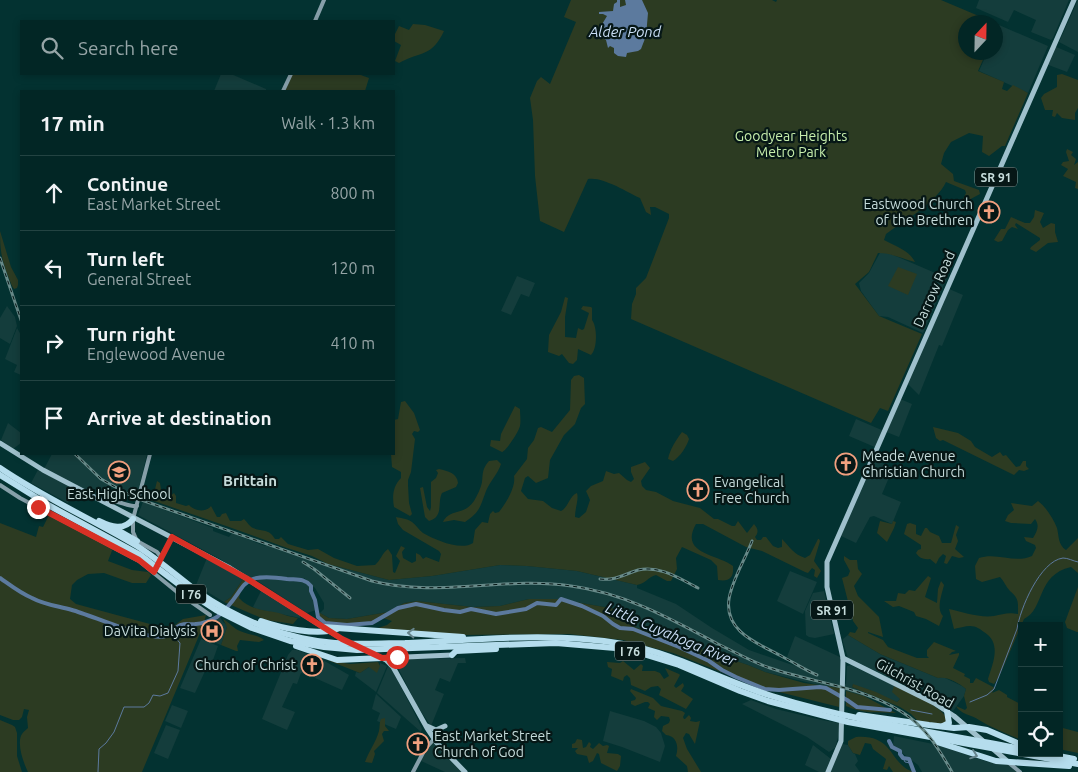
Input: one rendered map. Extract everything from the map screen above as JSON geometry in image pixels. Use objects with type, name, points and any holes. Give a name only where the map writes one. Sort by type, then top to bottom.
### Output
[{"type":"highway","name":"I 76","points":[[2,473],[125,539],[220,606],[272,636],[312,646],[359,647],[512,638],[575,638],[633,646],[690,663],[764,693],[910,731],[920,736],[1078,765]]},
{"type":"highway","name":"I 76","points":[[2,473],[50,506],[157,560],[202,601],[262,626],[292,636],[372,649],[556,643],[602,646],[640,653],[679,665],[768,701],[856,724],[974,738],[1018,748]]},
{"type":"highway","points":[[43,496],[110,526],[138,541]]},
{"type":"highway","points":[[110,526],[124,527],[134,517]]},
{"type":"highway","points":[[234,615],[275,626],[311,631],[330,632],[339,628]]},
{"type":"highway","points":[[311,631],[316,622]]},
{"type":"highway","points":[[323,627],[512,638]]},
{"type":"highway","points":[[272,636],[337,660],[382,658]]},
{"type":"highway","points":[[452,655],[456,652],[556,643]]},
{"type":"highway","points":[[825,710],[929,725],[987,730],[1018,743]]},
{"type":"highway","points":[[940,726],[949,723],[947,711]]},
{"type":"highway","points":[[974,738],[980,731],[987,730]]},
{"type":"highway","points":[[940,741],[985,758],[1028,763],[1078,765]]},
{"type":"highway","points":[[1062,757],[1078,760]]},
{"type":"highway","points":[[1024,772],[1024,767],[1028,763]]},
{"type":"main road","points":[[315,20],[324,0]]},
{"type":"main road","name":"Darrow Road","points":[[843,658],[827,587],[827,562],[1074,0]]},
{"type":"main road","points":[[283,90],[291,75]]},
{"type":"main road","points":[[0,442],[36,466],[248,579],[347,642],[382,658],[394,670],[424,725],[434,739],[465,772]]},
{"type":"main road","points":[[150,455],[134,517],[133,532],[138,541],[152,548],[160,549],[168,544]]},
{"type":"main road","points":[[0,485],[20,498],[139,560],[177,592],[210,615]]},
{"type":"main road","points":[[105,502],[114,500],[132,507],[138,501]]},
{"type":"main road","points":[[154,572],[157,560],[172,537]]},
{"type":"main road","points":[[152,548],[157,560]]},
{"type":"main road","points":[[382,658],[452,655]]},
{"type":"main road","points":[[394,670],[393,663],[397,657]]},
{"type":"main road","name":"SR 91","points":[[828,772],[841,742],[843,658]]},
{"type":"main road","name":"Gilchrist Road","points":[[843,658],[947,711],[966,727],[974,738],[1020,772]]},
{"type":"main road","points":[[424,725],[436,730],[445,726]]},
{"type":"main road","points":[[413,772],[425,749],[434,739]]},
{"type":"shaded area","points":[[979,0],[1069,0],[1051,40],[1031,32],[1036,20],[1014,10],[1008,22],[1003,20],[1003,15],[992,15],[976,8]]},
{"type":"shaded area","points":[[1078,0],[1078,52],[1059,42]]},
{"type":"shaded area","points":[[1003,27],[1048,46],[1028,93],[979,71],[984,60],[1003,60]]},
{"type":"shaded area","points":[[1054,46],[1075,55],[1067,72],[1046,64]]},
{"type":"shaded area","points":[[221,75],[233,75],[266,89],[266,90],[214,90]]},
{"type":"shaded area","points":[[881,251],[947,278],[923,333],[888,317],[879,316],[861,291],[859,283],[869,273]]},
{"type":"shaded area","points":[[517,276],[535,283],[529,297],[521,294],[511,315],[501,311]]},
{"type":"shaded area","points":[[947,288],[963,295],[942,346],[939,345],[919,395],[906,382]]},
{"type":"shaded area","points":[[7,306],[15,317],[17,326],[10,344],[0,338],[0,318]]},
{"type":"shaded area","points":[[17,328],[20,333],[20,375],[14,372],[17,365],[5,359]]},
{"type":"shaded area","points":[[898,398],[912,404],[899,437],[884,431]]},
{"type":"shaded area","points":[[856,419],[884,431],[877,448],[849,436]]},
{"type":"shaded area","points":[[8,423],[20,432],[20,444],[13,449],[1,440]]},
{"type":"shaded area","points":[[51,455],[147,455],[137,496],[127,493],[111,483],[102,500],[44,469]]},
{"type":"shaded area","points":[[875,460],[893,468],[882,494],[901,502],[892,524],[874,516],[870,517],[856,543],[841,536]]},
{"type":"shaded area","points":[[39,468],[75,487],[68,503],[31,483]]},
{"type":"shaded area","points":[[143,502],[213,528],[213,531],[229,537],[232,533],[265,546],[268,543],[328,564],[389,580],[432,576],[500,565],[577,571],[637,585],[637,588],[676,604],[749,650],[810,671],[787,657],[795,636],[840,657],[841,682],[846,684],[847,666],[851,665],[894,686],[900,699],[897,702],[853,685],[852,687],[864,692],[864,696],[765,672],[635,627],[620,618],[616,609],[558,599],[529,599],[500,606],[473,607],[416,601],[404,603],[388,612],[347,619],[329,618],[320,613],[324,609],[324,603],[315,588],[304,578],[302,579],[311,586],[316,606],[316,610],[307,613],[253,578],[251,579],[220,559],[138,515]]},
{"type":"shaded area","points":[[207,558],[243,579],[231,597],[224,602],[196,585]]},
{"type":"shaded area","points":[[790,571],[817,582],[803,614],[777,601]]},
{"type":"shaded area","points":[[262,589],[302,613],[300,618],[253,607]]},
{"type":"shaded area","points":[[824,591],[834,634],[815,638],[809,637],[806,635],[805,611],[813,593]]},
{"type":"shaded area","points":[[220,617],[227,625],[221,645],[201,637],[207,625]]},
{"type":"shaded area","points":[[848,635],[880,654],[962,686],[966,689],[964,696],[953,711],[925,694],[848,658],[843,639]]},
{"type":"shaded area","points":[[201,639],[218,646],[209,671],[190,664]]},
{"type":"shaded area","points":[[292,650],[313,656],[305,674],[301,673],[297,684],[293,683],[282,707],[295,712],[287,730],[262,719],[288,655]]},
{"type":"shaded area","points":[[465,658],[466,663],[458,663],[450,682],[440,678],[435,690],[444,694],[431,726],[418,707],[396,662],[398,659]]},
{"type":"shaded area","points":[[321,659],[349,675],[342,690],[315,678]]},
{"type":"shaded area","points":[[380,663],[387,666],[376,692],[355,676],[356,672],[360,673],[369,667],[380,666]]},
{"type":"shaded area","points":[[190,664],[205,671],[195,693],[180,688]]},
{"type":"shaded area","points":[[389,664],[417,718],[422,729],[421,732],[377,693]]},
{"type":"shaded area","points":[[376,694],[401,717],[396,729],[377,721],[380,713],[372,709]]},
{"type":"shaded area","points":[[751,700],[776,709],[839,723],[839,734],[835,748],[829,752],[807,737],[742,704]]},
{"type":"shaded area","points":[[172,705],[188,711],[181,728],[165,721]]},
{"type":"shaded area","points":[[610,711],[644,721],[656,727],[661,733],[665,746],[660,762],[603,741]]},
{"type":"shaded area","points":[[166,725],[180,730],[168,759],[154,753]]},
{"type":"shaded area","points":[[894,736],[938,745],[988,762],[1009,763],[1020,772],[922,772],[918,765],[893,746]]},
{"type":"shaded area","points":[[434,739],[465,772],[445,772],[419,760]]},
{"type":"shaded area","points":[[837,743],[848,745],[855,754],[858,761],[855,765],[860,772],[819,772],[805,765],[813,745],[831,759]]},
{"type":"green space","name":"Goodyear Heights Metro Park","points":[[571,0],[772,0],[776,2],[777,0],[941,0],[976,15],[958,15],[958,60],[983,60],[978,71],[1004,82],[1002,89],[1007,91],[1013,85],[1028,93],[1005,146],[1002,146],[989,156],[982,152],[983,136],[969,133],[951,142],[944,153],[941,164],[953,174],[954,181],[979,190],[980,194],[965,202],[963,199],[966,193],[965,190],[946,182],[928,204],[886,234],[884,240],[905,251],[915,262],[878,253],[869,272],[855,284],[879,316],[922,334],[888,411],[880,408],[871,423],[631,319],[636,288],[646,278],[669,218],[669,214],[655,207],[650,207],[651,215],[646,212],[640,198],[607,182],[588,179],[564,232],[540,221],[530,98],[537,81],[541,77],[550,84],[576,22],[564,17]]},
{"type":"green space","points":[[413,24],[425,25],[444,31],[440,39],[430,49],[399,63],[395,61],[401,45],[395,42],[395,34],[399,26],[409,30]]},
{"type":"green space","points":[[1062,74],[1078,80],[1078,108],[1075,113],[1075,120],[1062,118],[1057,113],[1055,117],[1052,116],[1053,110],[1045,110],[1041,98],[1044,94],[1057,87],[1057,75]]},
{"type":"green space","points":[[292,75],[361,75],[369,78],[365,90],[285,90]]},
{"type":"green space","points":[[1067,149],[1073,152],[1071,155],[1076,159],[1074,165],[1078,162],[1078,189],[1075,188],[1076,182],[1063,176],[1068,169],[1061,165],[1063,162],[1069,161]]},
{"type":"green space","points":[[1035,210],[1044,213],[1040,222],[1043,228],[1051,223],[1055,224],[1058,242],[1048,243],[1036,252],[1030,249],[1040,238],[1016,223],[1015,225],[1018,229],[1012,227],[1008,230],[1002,241],[994,240],[1001,229],[1005,229],[1011,217],[1025,223],[1030,223],[1034,217]]},
{"type":"green space","points":[[0,231],[11,267],[18,280],[17,288],[14,289],[3,259]]},
{"type":"green space","points":[[898,267],[917,274],[908,295],[888,286]]},
{"type":"green space","points":[[565,297],[568,298],[565,317],[565,337],[576,338],[578,328],[584,329],[589,313],[581,309],[583,306],[592,308],[592,320],[596,332],[595,347],[591,355],[578,349],[577,360],[573,364],[569,363],[562,354],[559,356],[548,352],[549,335],[561,312]]},
{"type":"green space","points":[[579,375],[584,378],[585,404],[581,408],[575,424],[564,435],[550,460],[548,478],[536,483],[528,476],[525,478],[521,491],[528,499],[543,501],[552,508],[561,511],[566,507],[574,494],[577,493],[575,517],[579,518],[586,512],[590,500],[586,491],[591,486],[603,481],[606,471],[614,474],[619,473],[631,482],[634,479],[631,467],[645,462],[650,468],[641,481],[642,486],[646,490],[656,492],[673,501],[700,508],[714,519],[732,526],[735,526],[738,521],[747,533],[754,524],[758,530],[755,537],[757,540],[766,537],[773,546],[778,548],[782,547],[782,539],[795,552],[805,558],[810,555],[819,539],[814,561],[821,571],[817,578],[814,576],[815,570],[812,568],[808,573],[805,572],[762,551],[746,547],[703,524],[696,524],[692,534],[692,542],[702,552],[733,566],[733,573],[730,578],[718,580],[717,566],[711,560],[682,547],[676,558],[677,569],[671,581],[656,575],[637,585],[577,571],[500,565],[432,576],[389,580],[328,564],[312,556],[142,498],[145,494],[154,493],[157,481],[160,483],[162,496],[167,499],[174,493],[176,503],[189,505],[194,509],[200,510],[206,510],[211,506],[217,517],[226,513],[230,521],[241,521],[244,519],[252,527],[270,533],[275,539],[281,537],[288,544],[308,550],[318,549],[334,558],[357,566],[375,565],[388,549],[392,555],[393,572],[395,573],[400,561],[396,556],[401,546],[405,548],[402,552],[403,558],[412,563],[416,561],[416,553],[423,559],[426,557],[439,562],[441,554],[439,551],[403,530],[398,524],[396,517],[410,521],[423,533],[434,539],[462,546],[473,543],[475,530],[482,522],[488,523],[490,514],[493,511],[495,513],[499,512],[507,500],[512,490],[514,476],[527,459],[528,448],[534,440],[538,428],[541,427],[552,432],[570,410],[571,380],[574,376]]},
{"type":"green space","points":[[405,401],[414,413],[420,430],[418,432],[414,431],[412,434],[415,439],[411,472],[408,480],[409,503],[412,514],[410,516],[394,507],[393,499],[396,484],[401,478],[401,472],[392,467],[391,455],[395,455],[395,420],[398,419],[401,402]]},
{"type":"green space","points":[[515,406],[520,409],[520,426],[507,448],[502,452],[490,446],[491,440],[500,441],[501,434]]},
{"type":"green space","points":[[933,427],[958,433],[971,441],[975,447],[992,457],[1000,452],[1003,456],[1006,455],[1016,467],[1020,466],[1023,461],[1026,461],[1026,466],[1029,469],[1019,470],[1014,475],[943,440],[940,441],[936,438]]},
{"type":"green space","points":[[682,432],[689,439],[687,445],[676,459],[673,461],[668,459],[670,452]]},
{"type":"green space","points":[[497,460],[501,464],[500,468],[488,487],[477,512],[465,522],[454,520],[443,522],[449,515],[470,506],[480,489],[485,466],[489,461]]},
{"type":"green space","points":[[439,469],[454,475],[458,483],[456,487],[442,493],[437,516],[429,521],[425,517],[420,488],[423,487],[427,507],[430,511],[431,482],[436,478],[438,473],[436,470]]},
{"type":"green space","points":[[1038,501],[1046,510],[1057,528],[1063,548],[1066,550],[1078,538],[1078,573],[1071,567],[1060,571],[1046,584],[1031,614],[1023,622],[1018,622],[1018,633],[999,677],[994,684],[989,682],[988,679],[995,654],[990,637],[972,626],[954,629],[949,609],[983,616],[1008,613],[1018,614],[1016,598],[1000,577],[982,582],[976,579],[975,566],[979,558],[992,556],[1019,559],[1032,556],[1036,548],[1035,545],[1026,541],[1024,537],[1033,538],[1038,526],[1035,519],[1031,524],[1005,521],[1014,510],[1011,503],[1032,506]]},
{"type":"green space","points":[[49,515],[113,548],[108,561],[132,570],[148,572],[151,575],[146,583],[132,583],[104,573],[88,574],[72,585],[70,599],[76,604],[161,627],[175,625],[183,619],[206,615],[142,772],[28,772],[20,748],[20,738],[28,728],[27,717],[29,710],[24,709],[19,720],[13,720],[0,715],[0,523],[36,537],[39,526],[43,527]]},
{"type":"green space","points":[[880,521],[892,524],[893,521],[896,522],[887,542],[877,533]]},
{"type":"green space","points":[[907,524],[916,525],[916,534],[921,536],[925,528],[927,528],[930,532],[939,536],[942,543],[951,543],[956,525],[959,527],[956,535],[958,541],[955,549],[964,557],[952,556],[947,564],[944,563],[946,556],[943,554],[936,564],[930,559],[920,557],[916,553],[921,549],[921,545],[904,534]]},
{"type":"green space","points":[[844,556],[850,560],[857,560],[858,569],[862,574],[854,586],[858,596],[879,617],[883,637],[868,633],[883,640],[888,647],[917,658],[929,658],[927,650],[934,642],[956,651],[949,655],[959,653],[953,668],[965,674],[964,676],[970,679],[970,683],[973,683],[976,678],[995,688],[992,693],[999,690],[1018,703],[1018,738],[960,711],[956,706],[965,710],[967,708],[964,696],[966,689],[956,682],[945,678],[938,678],[880,654],[848,635],[850,632],[855,633],[858,628],[853,621],[842,578],[848,576],[850,571]]},
{"type":"green space","points":[[928,576],[931,578],[925,597],[937,603],[938,589],[941,581],[944,585],[940,605],[943,616],[939,626],[916,616],[914,612],[899,606],[893,607],[884,601],[896,601],[898,593],[905,594],[909,590],[915,591]]},
{"type":"green space","points":[[243,579],[248,583],[241,591],[239,598],[243,602],[258,609],[298,618],[293,624],[266,620],[224,602],[231,597]]},
{"type":"green space","points":[[1078,587],[1077,632],[1067,628],[1065,622]]},
{"type":"green space","points":[[529,599],[558,599],[616,609],[620,618],[635,627],[658,636],[688,640],[695,647],[765,672],[804,683],[840,688],[839,707],[759,687],[673,653],[623,640],[569,634],[456,635],[375,629],[392,621],[383,618],[372,623],[337,625],[325,622],[317,614],[320,613],[329,618],[347,619],[388,612],[404,603],[417,601],[473,607],[500,606]]},
{"type":"green space","points":[[223,619],[238,630],[264,640],[259,642],[240,640],[237,646],[238,651],[221,645],[227,627]]},
{"type":"green space","points":[[327,660],[350,664],[378,662],[380,666],[377,673],[369,667],[360,673]]},
{"type":"green space","points":[[623,661],[634,670],[641,664],[643,666],[642,671],[655,671],[660,673],[664,679],[669,676],[665,668],[679,674],[674,686],[676,688],[683,683],[684,686],[681,691],[693,699],[686,709],[659,695],[661,689],[658,686],[651,687],[645,691],[631,685],[630,678],[627,675],[623,681],[611,676],[612,669],[608,667],[607,662],[620,663]]},
{"type":"green space","points":[[853,684],[897,702],[900,699],[892,692],[894,686],[932,704],[948,720],[943,724],[918,721],[900,707],[852,687]]},
{"type":"green space","points":[[631,689],[653,698],[661,706],[682,711],[685,713],[684,719],[689,715],[690,721],[700,721],[695,744],[689,734],[686,733],[683,738],[687,749],[701,772],[688,772],[687,766],[676,756],[677,746],[675,740],[662,731],[663,726],[669,723],[669,717],[661,716],[657,720],[654,717],[655,711],[648,708],[650,704],[648,702],[635,706],[631,704],[631,701],[636,698],[630,691]]},
{"type":"green space","points":[[846,691],[864,696],[896,713],[852,709],[846,706]]},
{"type":"green space","points":[[385,718],[385,726],[389,731],[384,731],[382,734],[384,741],[374,751],[372,763],[365,762],[378,735],[381,719]]},
{"type":"green space","points":[[0,720],[15,727],[17,733],[17,756],[22,772],[0,772]]},
{"type":"green space","points":[[1063,728],[1078,732],[1078,753],[1063,750]]},
{"type":"green space","points":[[856,737],[869,737],[878,740],[885,745],[900,763],[914,772],[893,772],[889,766],[887,770],[883,769],[886,759],[873,749],[871,744],[865,743],[860,755],[853,753],[848,745],[848,741]]},
{"type":"green space","points":[[577,739],[582,740],[583,748],[589,742],[591,744],[590,747],[593,749],[599,743],[603,746],[609,746],[607,753],[621,756],[620,766],[617,771],[601,763],[597,753],[593,761],[589,763],[587,756],[577,754],[575,751],[578,748],[572,748],[572,744]]},
{"type":"water","name":"Alder Pond","points":[[617,0],[620,0],[620,7],[626,5],[625,0],[642,0],[648,13],[646,36],[641,49],[627,53],[626,57],[618,56],[614,53],[614,48],[610,46],[608,48],[606,40],[601,37],[604,34],[601,26],[607,16],[599,14],[599,12],[613,11]]},
{"type":"waterway","points":[[970,702],[987,695],[994,689],[1017,629],[1022,610],[1032,587],[1039,577],[1055,561],[1067,558],[1078,562]]},
{"type":"waterway","name":"Little Cuyahoga River","points":[[0,578],[23,594],[42,602],[72,610],[134,632],[158,637],[168,635],[181,625],[201,623],[217,617],[244,585],[250,580],[258,578],[270,577],[306,582],[311,586],[318,617],[325,623],[347,625],[372,623],[398,608],[416,604],[444,610],[460,612],[471,609],[496,614],[526,609],[537,603],[556,605],[561,599],[603,616],[620,628],[633,629],[679,647],[709,661],[736,677],[765,689],[826,688],[857,707],[890,710]]},
{"type":"waterway","points":[[98,772],[99,749],[114,732],[124,707],[144,707],[149,703],[153,695],[160,696],[168,693],[178,671],[180,643],[171,633]]},
{"type":"waterway","name":"Little Cuyahoga River","points":[[911,710],[932,714]]},
{"type":"waterway","name":"Little Cuyahoga River","points":[[889,741],[892,747],[900,751],[903,758],[909,759],[914,772]]},
{"type":"waterway","name":"Little Cuyahoga River","points":[[903,758],[905,762],[910,763]]},
{"type":"railway","points":[[0,258],[20,317]]},
{"type":"railway","points":[[76,455],[101,479],[133,497],[372,581],[421,588],[521,583],[546,584],[591,589],[610,594],[647,608],[763,666],[854,691],[886,703],[918,724],[937,747],[952,772]]},
{"type":"railway","points":[[752,541],[736,577],[729,599],[729,611],[732,621],[738,629],[754,642],[817,675]]},
{"type":"railway","points":[[303,562],[350,598]]},
{"type":"railway","points":[[600,579],[615,578],[638,570],[654,569],[677,577],[698,588]]},
{"type":"place","name":"Eastwood Church of the Brethren","points":[[989,212]]},
{"type":"place","name":"Meade Avenue Christian Church","points":[[846,464]]},
{"type":"place","name":"East High School","points":[[119,472]]},
{"type":"place","name":"Evangelical Free Church","points":[[698,490]]},
{"type":"place","name":"DaVita Dialysis","points":[[212,631]]},
{"type":"place","name":"Church of Christ","points":[[312,665]]},
{"type":"place","name":"East Market Street Church of God","points":[[418,744]]},
{"type":"district","name":"Brittain","points":[[250,480]]},
{"type":"route","points":[[38,507],[139,560],[154,572],[172,537],[246,578],[342,639],[382,658],[397,657]]}]
